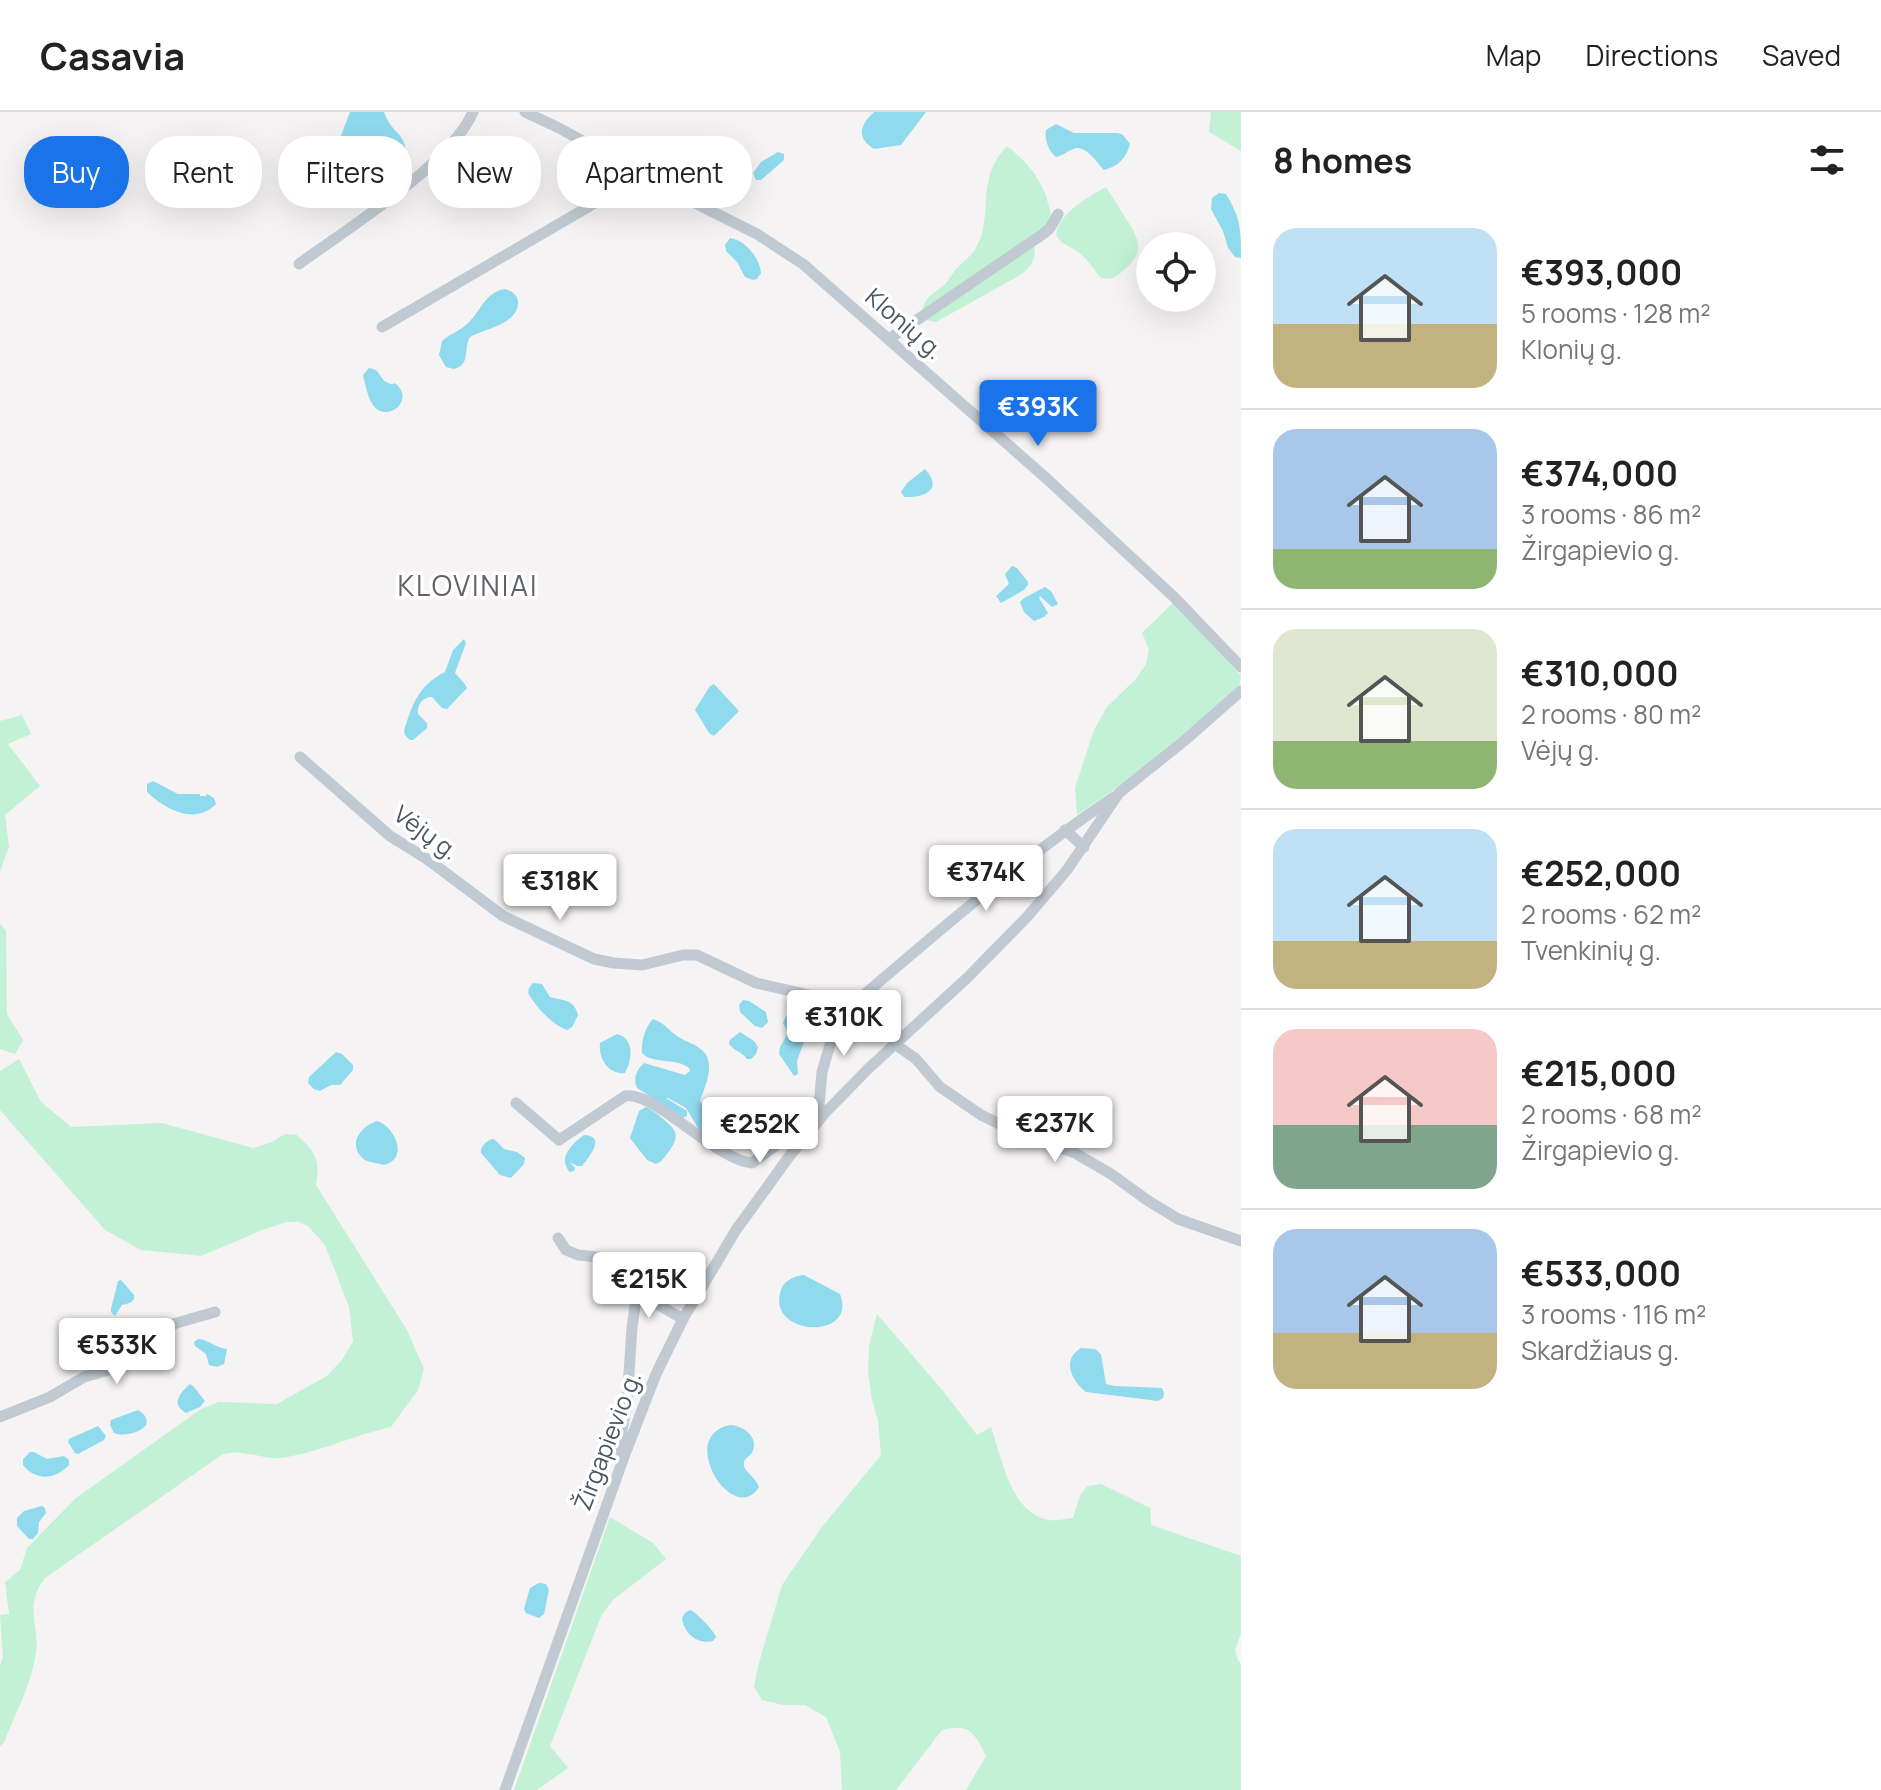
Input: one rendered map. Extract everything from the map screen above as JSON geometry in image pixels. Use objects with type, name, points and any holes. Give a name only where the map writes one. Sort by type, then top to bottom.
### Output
[{"type":"street","points":[[299,264],[398,192],[435,160],[456,138],[473,112]]},
{"type":"street","name":"Klonių g.","points":[[525,112],[570,136]]},
{"type":"street","points":[[382,327],[586,208]]},
{"type":"street","name":"Klonių g.","points":[[707,208],[757,234],[803,264],[1046,478],[1154,579],[1241,667]]},
{"type":"street","points":[[889,339],[1043,234],[1058,214]]},
{"type":"street","name":"Žirgapievio g.","points":[[505,1790],[656,1374],[683,1319],[753,1205],[822,1110],[967,978],[1047,894],[1084,847],[1119,793],[1241,691]]},
{"type":"street","name":"Vėjų g.","points":[[300,757],[390,836],[427,859],[503,916],[594,959],[642,965],[683,955],[697,955],[756,983],[818,997],[840,1011]]},
{"type":"street","points":[[516,1103],[559,1140],[632,1094],[671,1116],[722,1152],[742,1162],[752,1163],[822,1110],[822,1072],[840,1011],[858,1000],[954,917],[1065,830],[1119,793]]},
{"type":"street","points":[[1065,830],[1084,847]]},
{"type":"street","points":[[895,1044],[916,1059],[940,1087],[981,1115],[1016,1132],[1075,1153],[1178,1219],[1241,1241]]},
{"type":"street","points":[[558,1238],[566,1250],[578,1255],[627,1260],[637,1268],[639,1277],[627,1403],[618,1452]]},
{"type":"street","points":[[637,1289],[683,1319]]},
{"type":"street","points":[[0,1417],[50,1397],[84,1377],[132,1361],[173,1324],[215,1312]]},
{"type":"green space","points":[[1211,112],[1241,112],[1241,151],[1209,132]]},
{"type":"green space","points":[[1007,146],[1037,178],[1051,216],[1035,237],[1032,262],[1022,274],[936,322],[928,320],[923,312],[926,301],[972,254],[980,239],[991,173]]},
{"type":"green space","points":[[1106,187],[1136,238],[1136,256],[1131,264],[1108,279],[1101,278],[1084,257],[1056,235],[1068,213]]},
{"type":"green space","points":[[1174,602],[1241,676],[1239,687],[1135,775],[1077,815],[1075,788],[1094,730],[1107,707],[1136,679],[1146,664],[1149,649],[1142,633]]},
{"type":"green space","points":[[22,715],[31,734],[8,744],[40,786],[5,815],[9,847],[0,871],[0,721]]},
{"type":"green space","points":[[0,924],[6,931],[7,1014],[23,1040],[15,1054],[0,1049]]},
{"type":"green space","points":[[19,1059],[41,1102],[71,1127],[162,1123],[253,1148],[285,1134],[297,1135],[315,1157],[316,1185],[407,1330],[424,1369],[418,1390],[391,1427],[280,1458],[223,1454],[45,1578],[35,1599],[33,1669],[0,1747],[0,1666],[3,1657],[0,1615],[9,1614],[5,1582],[20,1570],[27,1548],[76,1498],[201,1409],[219,1402],[277,1404],[327,1376],[342,1360],[353,1341],[349,1307],[325,1245],[308,1226],[287,1222],[201,1256],[141,1250],[105,1230],[0,1110],[0,1071]]},
{"type":"green space","points":[[877,1314],[977,1435],[991,1427],[1009,1482],[1016,1495],[1035,1515],[1048,1520],[1073,1518],[1080,1496],[1087,1486],[1101,1484],[1150,1508],[1151,1525],[1241,1556],[1241,1633],[1235,1650],[1241,1664],[1241,1790],[966,1790],[986,1756],[970,1731],[951,1728],[942,1730],[896,1790],[842,1790],[840,1752],[826,1717],[805,1705],[783,1705],[762,1700],[754,1687],[782,1585],[822,1527],[881,1455],[868,1372],[869,1346]]},
{"type":"green space","points":[[610,1517],[653,1543],[666,1559],[614,1599],[602,1614],[550,1746],[568,1768],[537,1790],[514,1790]]},
{"type":"water","points":[[350,112],[384,112],[399,136],[341,136]]},
{"type":"water","points":[[874,112],[926,112],[901,145],[874,149],[864,140],[862,131]]},
{"type":"water","points":[[1056,124],[1074,133],[1118,133],[1130,144],[1121,161],[1104,170],[1080,148],[1056,157],[1053,155],[1046,130]]},
{"type":"water","points":[[778,152],[784,154],[784,160],[761,180],[756,180],[753,173],[761,162]]},
{"type":"water","points":[[1219,193],[1226,194],[1237,218],[1241,258],[1235,257],[1228,248],[1211,209],[1212,198]]},
{"type":"water","points":[[730,238],[741,242],[755,256],[761,273],[757,279],[745,277],[726,251],[725,245]]},
{"type":"water","points":[[505,289],[514,293],[518,300],[517,310],[507,321],[470,337],[463,364],[454,369],[446,367],[439,355],[442,341],[468,323],[493,294]]},
{"type":"water","points":[[369,368],[376,370],[388,383],[399,387],[402,399],[396,409],[384,412],[373,405],[363,375]]},
{"type":"water","points":[[925,469],[933,482],[929,491],[904,497],[901,492],[907,483]]},
{"type":"water","points":[[1012,566],[1017,568],[1028,585],[1001,603],[996,596],[1009,584],[1005,574]]},
{"type":"water","points":[[1045,587],[1058,604],[1052,607],[1040,596],[1048,613],[1034,621],[1024,612],[1020,602]]},
{"type":"water","points":[[464,639],[466,643],[455,673],[467,688],[447,709],[432,697],[423,700],[418,714],[427,723],[427,728],[410,740],[404,731],[414,704],[423,689],[445,672],[453,650]]},
{"type":"water","points":[[714,684],[739,711],[714,736],[695,710]]},
{"type":"water","points":[[153,781],[178,794],[207,794],[214,798],[216,804],[199,814],[180,813],[147,792],[147,784]]},
{"type":"water","points":[[533,983],[542,984],[550,997],[574,1006],[578,1015],[572,1027],[567,1030],[561,1027],[540,1009],[528,993]]},
{"type":"water","points":[[743,1000],[766,1012],[768,1022],[762,1028],[755,1026],[740,1012],[739,1005]]},
{"type":"water","points":[[786,1016],[804,1020],[809,1028],[797,1061],[798,1074],[794,1076],[779,1054],[788,1033],[783,1023]]},
{"type":"water","points":[[653,1019],[707,1056],[708,1075],[700,1101],[725,1125],[732,1137],[728,1143],[720,1143],[698,1128],[686,1108],[666,1098],[687,1111],[687,1116],[683,1118],[637,1088],[636,1075],[644,1063],[685,1075],[690,1071],[683,1065],[652,1059],[642,1053],[644,1035]]},
{"type":"water","points":[[740,1032],[758,1047],[751,1059],[729,1044]]},
{"type":"water","points":[[617,1034],[629,1045],[630,1056],[625,1073],[610,1069],[601,1055],[600,1043]]},
{"type":"water","points":[[336,1052],[353,1065],[353,1070],[340,1085],[331,1085],[320,1091],[314,1089],[308,1083],[309,1077]]},
{"type":"water","points":[[646,1107],[670,1125],[676,1136],[670,1150],[656,1164],[647,1160],[630,1138],[639,1111]]},
{"type":"water","points":[[377,1121],[393,1134],[398,1148],[394,1160],[385,1165],[366,1160],[356,1143],[359,1134]]},
{"type":"water","points":[[584,1135],[594,1139],[594,1148],[582,1166],[570,1162],[575,1168],[570,1172],[566,1167],[566,1157],[571,1147]]},
{"type":"water","points":[[494,1139],[504,1149],[525,1158],[524,1164],[511,1178],[500,1175],[481,1153],[485,1143]]},
{"type":"water","points":[[804,1275],[840,1294],[842,1309],[837,1319],[826,1326],[799,1325],[787,1318],[780,1308],[783,1285]]},
{"type":"water","points":[[121,1280],[134,1299],[122,1305],[115,1316],[111,1309],[118,1281]]},
{"type":"water","points":[[91,1334],[103,1350],[100,1356],[90,1359],[67,1352],[65,1348],[69,1342]]},
{"type":"water","points":[[198,1339],[227,1349],[224,1364],[217,1367],[209,1365],[206,1354],[195,1346],[194,1342]]},
{"type":"water","points":[[1081,1348],[1095,1349],[1101,1354],[1106,1384],[1162,1388],[1163,1398],[1158,1401],[1086,1392],[1076,1382],[1070,1364],[1071,1358]]},
{"type":"water","points":[[190,1384],[205,1401],[200,1407],[186,1413],[178,1402]]},
{"type":"water","points":[[138,1410],[147,1421],[141,1430],[127,1434],[114,1433],[111,1420]]},
{"type":"water","points":[[730,1425],[744,1429],[753,1440],[753,1450],[744,1461],[744,1466],[759,1487],[748,1497],[736,1496],[724,1488],[714,1476],[708,1460],[708,1445],[714,1433]]},
{"type":"water","points":[[98,1426],[106,1436],[104,1440],[75,1453],[69,1439]]},
{"type":"water","points":[[30,1452],[47,1459],[64,1456],[69,1460],[69,1465],[52,1476],[34,1474],[23,1465],[23,1459]]},
{"type":"water","points":[[42,1506],[46,1513],[39,1522],[38,1533],[29,1539],[17,1526],[17,1518],[24,1511]]},
{"type":"water","points":[[539,1583],[546,1584],[549,1590],[544,1614],[539,1618],[526,1613],[524,1609],[530,1588]]},
{"type":"water","points":[[690,1610],[712,1630],[716,1637],[713,1641],[697,1640],[689,1633],[682,1618]]},
{"type":"district","name":"KLOVINIAI","points":[[468,586]]}]
